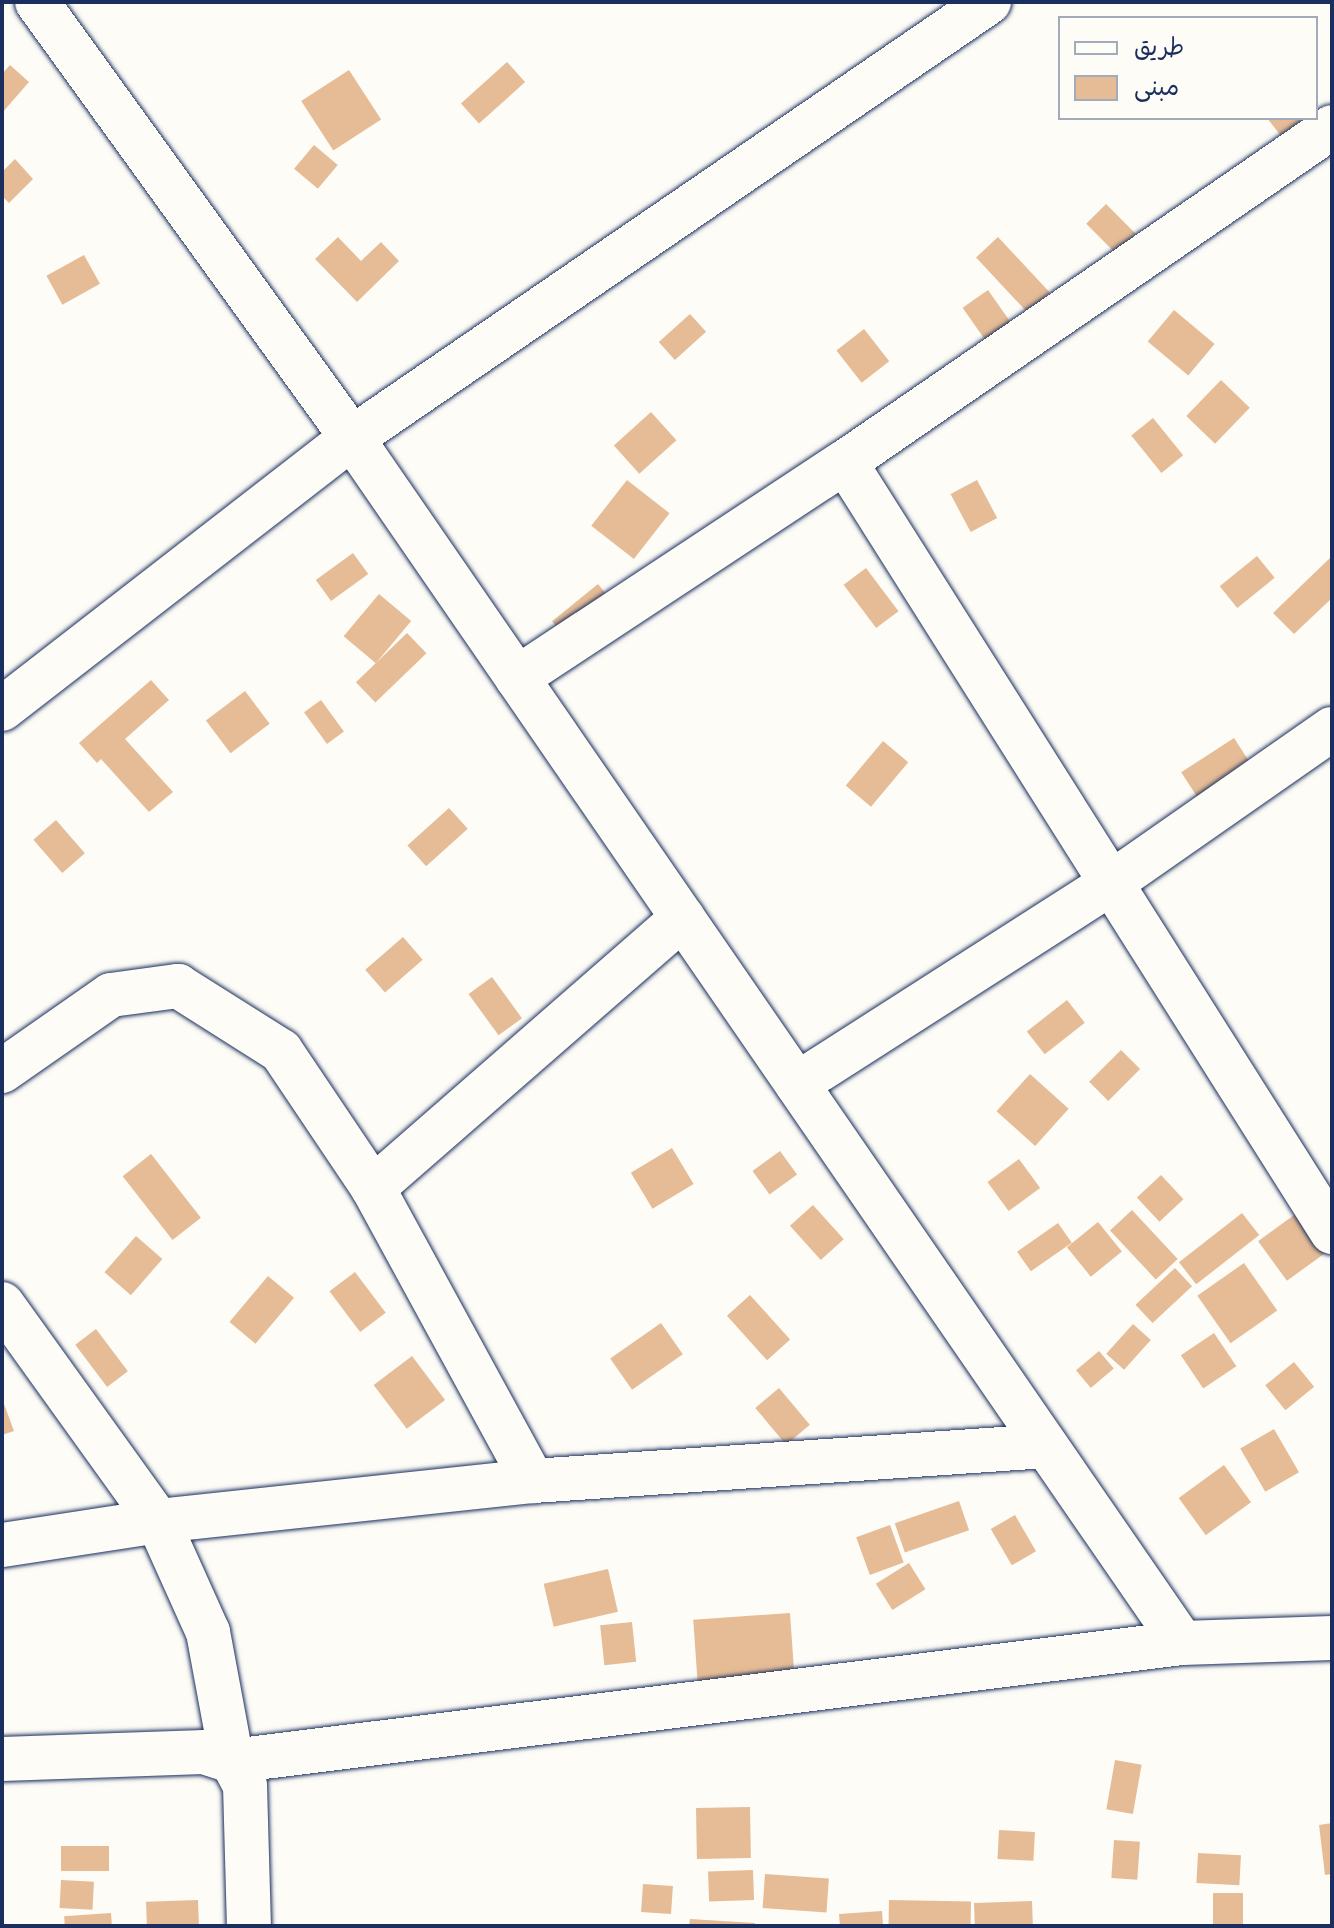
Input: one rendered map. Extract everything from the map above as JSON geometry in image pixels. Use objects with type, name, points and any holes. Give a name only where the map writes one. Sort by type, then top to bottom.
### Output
[{"type":"street","points":[[37,2],[352,438],[1182,1643]]},
{"type":"street","points":[[2,709],[352,438],[989,2]]},
{"type":"street","points":[[517,678],[845,462],[1332,127]]},
{"type":"street","points":[[845,462],[1332,1232]]},
{"type":"street","points":[[797,1084],[1111,883],[1332,729]]},
{"type":"street","points":[[373,1188],[683,918]]},
{"type":"street","points":[[2,1071],[111,995],[178,986],[281,1051],[373,1188],[533,1481]]},
{"type":"street","points":[[2,1304],[158,1521],[208,1632],[232,1761],[245,1785],[249,1926]]},
{"type":"street","points":[[2,1545],[158,1521],[533,1481],[1046,1446]]},
{"type":"street","points":[[2,1759],[204,1752],[232,1761],[1182,1643],[1332,1638]]},
{"type":"building","points":[[507,62],[525,82],[479,124],[461,103]]},
{"type":"building","points":[[10,65],[29,82],[2,113],[2,74]]},
{"type":"building","points":[[349,70],[381,119],[333,151],[301,101]]},
{"type":"building","points":[[1269,120],[1302,120],[1281,136]]},
{"type":"building","points":[[314,145],[338,165],[318,189],[294,169]]},
{"type":"building","points":[[15,159],[33,179],[9,203],[2,196],[2,172]]},
{"type":"building","points":[[1106,204],[1136,234],[1116,253],[1086,224]]},
{"type":"building","points":[[338,237],[361,261],[381,242],[399,261],[357,302],[315,259]]},
{"type":"building","points":[[998,237],[1050,293],[1028,313],[976,257]]},
{"type":"building","points":[[84,255],[100,284],[62,305],[46,276]]},
{"type":"building","points":[[988,290],[1011,323],[986,341],[963,308]]},
{"type":"building","points":[[1174,310],[1215,344],[1188,375],[1148,341]]},
{"type":"building","points":[[690,314],[706,332],[675,360],[659,342]]},
{"type":"building","points":[[864,329],[889,361],[862,383],[836,351]]},
{"type":"building","points":[[1221,380],[1250,408],[1215,444],[1186,416]]},
{"type":"building","points":[[651,412],[676,440],[639,474],[614,445]]},
{"type":"building","points":[[1153,418],[1183,455],[1161,473],[1131,436]]},
{"type":"building","points":[[627,480],[670,513],[634,559],[591,526]]},
{"type":"building","points":[[977,480],[997,518],[971,532],[951,494]]},
{"type":"building","points":[[353,553],[368,574],[331,601],[316,580]]},
{"type":"building","points":[[1257,556],[1275,578],[1237,608],[1220,586]]},
{"type":"building","points":[[1332,556],[1332,598],[1294,634],[1273,613]]},
{"type":"building","points":[[866,568],[898,611],[876,628],[844,585]]},
{"type":"building","points":[[598,584],[615,605],[569,642],[552,621]]},
{"type":"building","points":[[379,594],[411,621],[376,663],[344,636]]},
{"type":"building","points":[[407,633],[426,653],[375,702],[356,682]]},
{"type":"building","points":[[151,680],[169,700],[125,739],[173,792],[149,812],[101,759],[97,763],[79,743]]},
{"type":"building","points":[[245,691],[270,724],[231,753],[206,720]]},
{"type":"building","points":[[321,700],[344,732],[327,744],[304,712]]},
{"type":"building","points":[[1234,738],[1256,772],[1203,806],[1181,772]]},
{"type":"building","points":[[883,741],[908,762],[871,807],[846,785]]},
{"type":"building","points":[[449,808],[468,829],[426,866],[407,845]]},
{"type":"building","points":[[56,820],[85,853],[62,873],[33,840]]},
{"type":"building","points":[[403,937],[423,960],[385,992],[365,970]]},
{"type":"building","points":[[492,977],[522,1018],[499,1035],[469,994]]},
{"type":"building","points":[[1067,1000],[1085,1023],[1045,1054],[1027,1031]]},
{"type":"building","points":[[1121,1050],[1140,1069],[1108,1101],[1089,1082]]},
{"type":"building","points":[[1030,1074],[1069,1109],[1035,1146],[997,1111]]},
{"type":"building","points":[[672,1148],[694,1184],[652,1209],[631,1173]]},
{"type":"building","points":[[780,1151],[797,1174],[770,1194],[752,1171]]},
{"type":"building","points":[[151,1154],[201,1218],[173,1240],[123,1176]]},
{"type":"building","points":[[1019,1159],[1040,1188],[1009,1211],[987,1182]]},
{"type":"building","points":[[1161,1175],[1184,1199],[1159,1222],[1137,1198]]},
{"type":"building","points":[[813,1205],[844,1239],[821,1260],[790,1226]]},
{"type":"building","points":[[1132,1210],[1178,1259],[1156,1279],[1110,1230]]},
{"type":"building","points":[[1301,1210],[1330,1250],[1287,1281],[1258,1241]]},
{"type":"building","points":[[1242,1213],[1259,1235],[1196,1284],[1179,1262]]},
{"type":"building","points":[[1098,1222],[1122,1252],[1091,1277],[1067,1247]]},
{"type":"building","points":[[1058,1223],[1072,1243],[1031,1271],[1017,1252]]},
{"type":"building","points":[[136,1236],[162,1259],[131,1295],[105,1272]]},
{"type":"building","points":[[1244,1263],[1277,1311],[1231,1343],[1197,1296]]},
{"type":"building","points":[[1175,1268],[1192,1286],[1153,1323],[1136,1305]]},
{"type":"building","points":[[355,1272],[386,1313],[360,1332],[329,1291]]},
{"type":"building","points":[[268,1276],[294,1298],[255,1344],[229,1322]]},
{"type":"building","points":[[750,1295],[790,1340],[767,1360],[727,1316]]},
{"type":"building","points":[[661,1323],[683,1354],[632,1390],[610,1359]]},
{"type":"building","points":[[1133,1324],[1151,1340],[1124,1370],[1106,1354]]},
{"type":"building","points":[[96,1329],[128,1371],[107,1387],[75,1345]]},
{"type":"building","points":[[1214,1333],[1236,1366],[1203,1389],[1181,1355]]},
{"type":"building","points":[[1099,1351],[1114,1369],[1091,1388],[1076,1370]]},
{"type":"building","points":[[412,1356],[445,1400],[407,1429],[374,1385]]},
{"type":"building","points":[[1294,1362],[1314,1387],[1285,1410],[1265,1385]]},
{"type":"building","points":[[779,1388],[810,1425],[786,1445],[755,1408]]},
{"type":"building","points":[[2,1405],[14,1431],[2,1435]]},
{"type":"building","points":[[1274,1429],[1299,1472],[1265,1492],[1240,1448]]},
{"type":"building","points":[[1224,1465],[1251,1502],[1206,1535],[1179,1498]]},
{"type":"building","points":[[959,1501],[969,1530],[905,1552],[895,1523]]},
{"type":"building","points":[[1015,1515],[1036,1551],[1012,1565],[991,1529]]},
{"type":"building","points":[[890,1525],[904,1563],[870,1575],[856,1537]]},
{"type":"building","points":[[909,1563],[925,1589],[892,1610],[876,1584]]},
{"type":"building","points":[[608,1569],[618,1612],[554,1627],[544,1584]]},
{"type":"building","points":[[790,1613],[794,1674],[697,1681],[693,1620]]},
{"type":"building","points":[[632,1622],[636,1662],[604,1665],[600,1625]]},
{"type":"building","points":[[1115,1760],[1142,1765],[1133,1814],[1106,1809]]},
{"type":"building","points":[[750,1807],[751,1858],[697,1859],[696,1808]]},
{"type":"building","points":[[1332,1823],[1332,1874],[1325,1875],[1319,1825]]},
{"type":"building","points":[[999,1830],[1035,1832],[1033,1861],[997,1859]]},
{"type":"building","points":[[1114,1840],[1140,1842],[1137,1880],[1111,1878]]},
{"type":"building","points":[[61,1846],[109,1846],[109,1871],[61,1871]]},
{"type":"building","points":[[1198,1853],[1241,1855],[1239,1885],[1196,1883]]},
{"type":"building","points":[[753,1870],[754,1900],[709,1902],[708,1872]]},
{"type":"building","points":[[765,1874],[829,1878],[826,1912],[763,1908]]},
{"type":"building","points":[[61,1880],[94,1882],[92,1910],[60,1908]]},
{"type":"building","points":[[643,1884],[673,1886],[671,1914],[641,1912]]},
{"type":"building","points":[[1213,1893],[1243,1893],[1243,1926],[1213,1926]]},
{"type":"building","points":[[198,1900],[199,1926],[147,1926],[146,1902]]},
{"type":"building","points":[[889,1900],[971,1901],[971,1926],[889,1926]]},
{"type":"building","points":[[1032,1901],[1033,1926],[975,1926],[974,1903]]},
{"type":"building","points":[[882,1911],[883,1926],[840,1926],[839,1914]]},
{"type":"building","points":[[111,1913],[112,1926],[65,1926],[64,1916]]},
{"type":"building","points":[[690,1919],[755,1923],[755,1926],[689,1926]]}]
